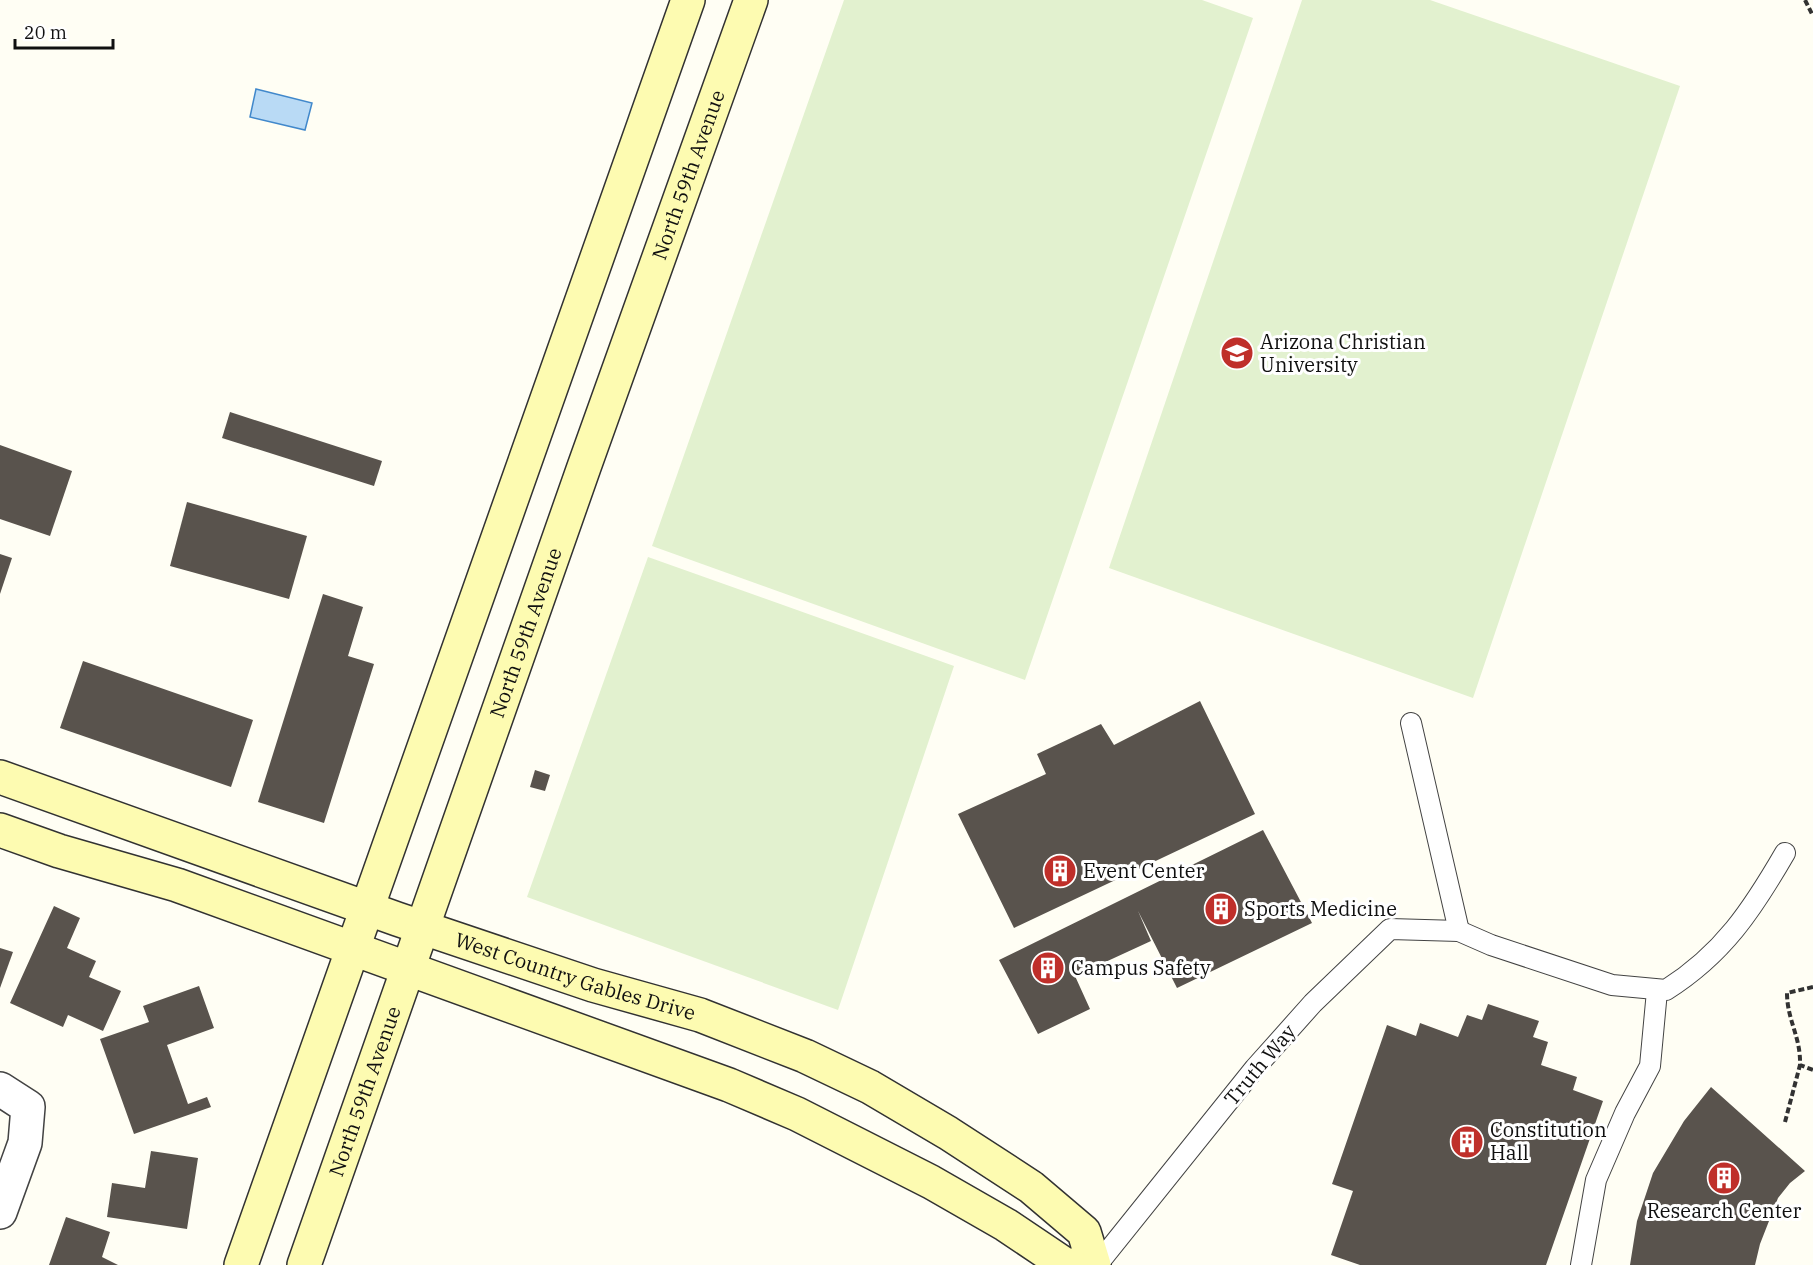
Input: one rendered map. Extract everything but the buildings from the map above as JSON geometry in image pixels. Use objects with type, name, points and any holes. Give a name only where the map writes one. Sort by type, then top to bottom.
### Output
[{"type":"main road","points":[[241,1265],[688,0]]},
{"type":"main road","name":"North 59th Avenue","points":[[304,1265],[584,467],[751,0]]},
{"type":"main road","name":"West Country Gables Drive","points":[[0,777],[368,909],[593,985],[700,1015],[805,1056],[870,1087],[948,1133],[1031,1188],[1084,1232],[1096,1265]]},
{"type":"main road","points":[[0,830],[59,851],[177,885],[354,947],[729,1085],[797,1114],[932,1182],[1006,1225],[1064,1264],[1071,1265]]},
{"type":"street","points":[[0,1089],[28,1107],[24,1143],[0,1212]]},
{"type":"lane","points":[[1411,723],[1459,930]]},
{"type":"lane","points":[[1581,1265],[1596,1180],[1625,1113],[1650,1066],[1657,991],[1666,990],[1710,958],[1734,932],[1757,900],[1785,853]]},
{"type":"lane","name":"Truth Way","points":[[1096,1265],[1255,1068],[1313,1003],[1390,929],[1459,930],[1491,945],[1612,986],[1657,991]]},
{"type":"path","points":[[1805,0],[1813,16]]},
{"type":"path","points":[[1785,1122],[1800,1065],[1801,1046],[1787,1009],[1787,993],[1813,987]]},
{"type":"path","points":[[1800,1065],[1813,1070]]},
{"type":"green space","points":[[844,0],[1202,0],[1253,18],[1025,680],[652,546]]},
{"type":"green space","points":[[1302,0],[1430,0],[1680,86],[1473,698],[1109,568]]},
{"type":"green space","points":[[648,557],[954,666],[838,1010],[527,897]]},
{"type":"water","points":[[256,89],[312,103],[305,130],[250,117]]},
{"type":"place","name":"Arizona Christian University","points":[[1237,353]]},
{"type":"place","name":"Event Center","points":[[1060,871]]},
{"type":"place","name":"Sports Medicine","points":[[1221,909]]},
{"type":"place","name":"Campus Safety","points":[[1048,968]]},
{"type":"place","name":"Constitution Hall","points":[[1467,1142]]},
{"type":"place","name":"Research Center","points":[[1724,1178]]}]
